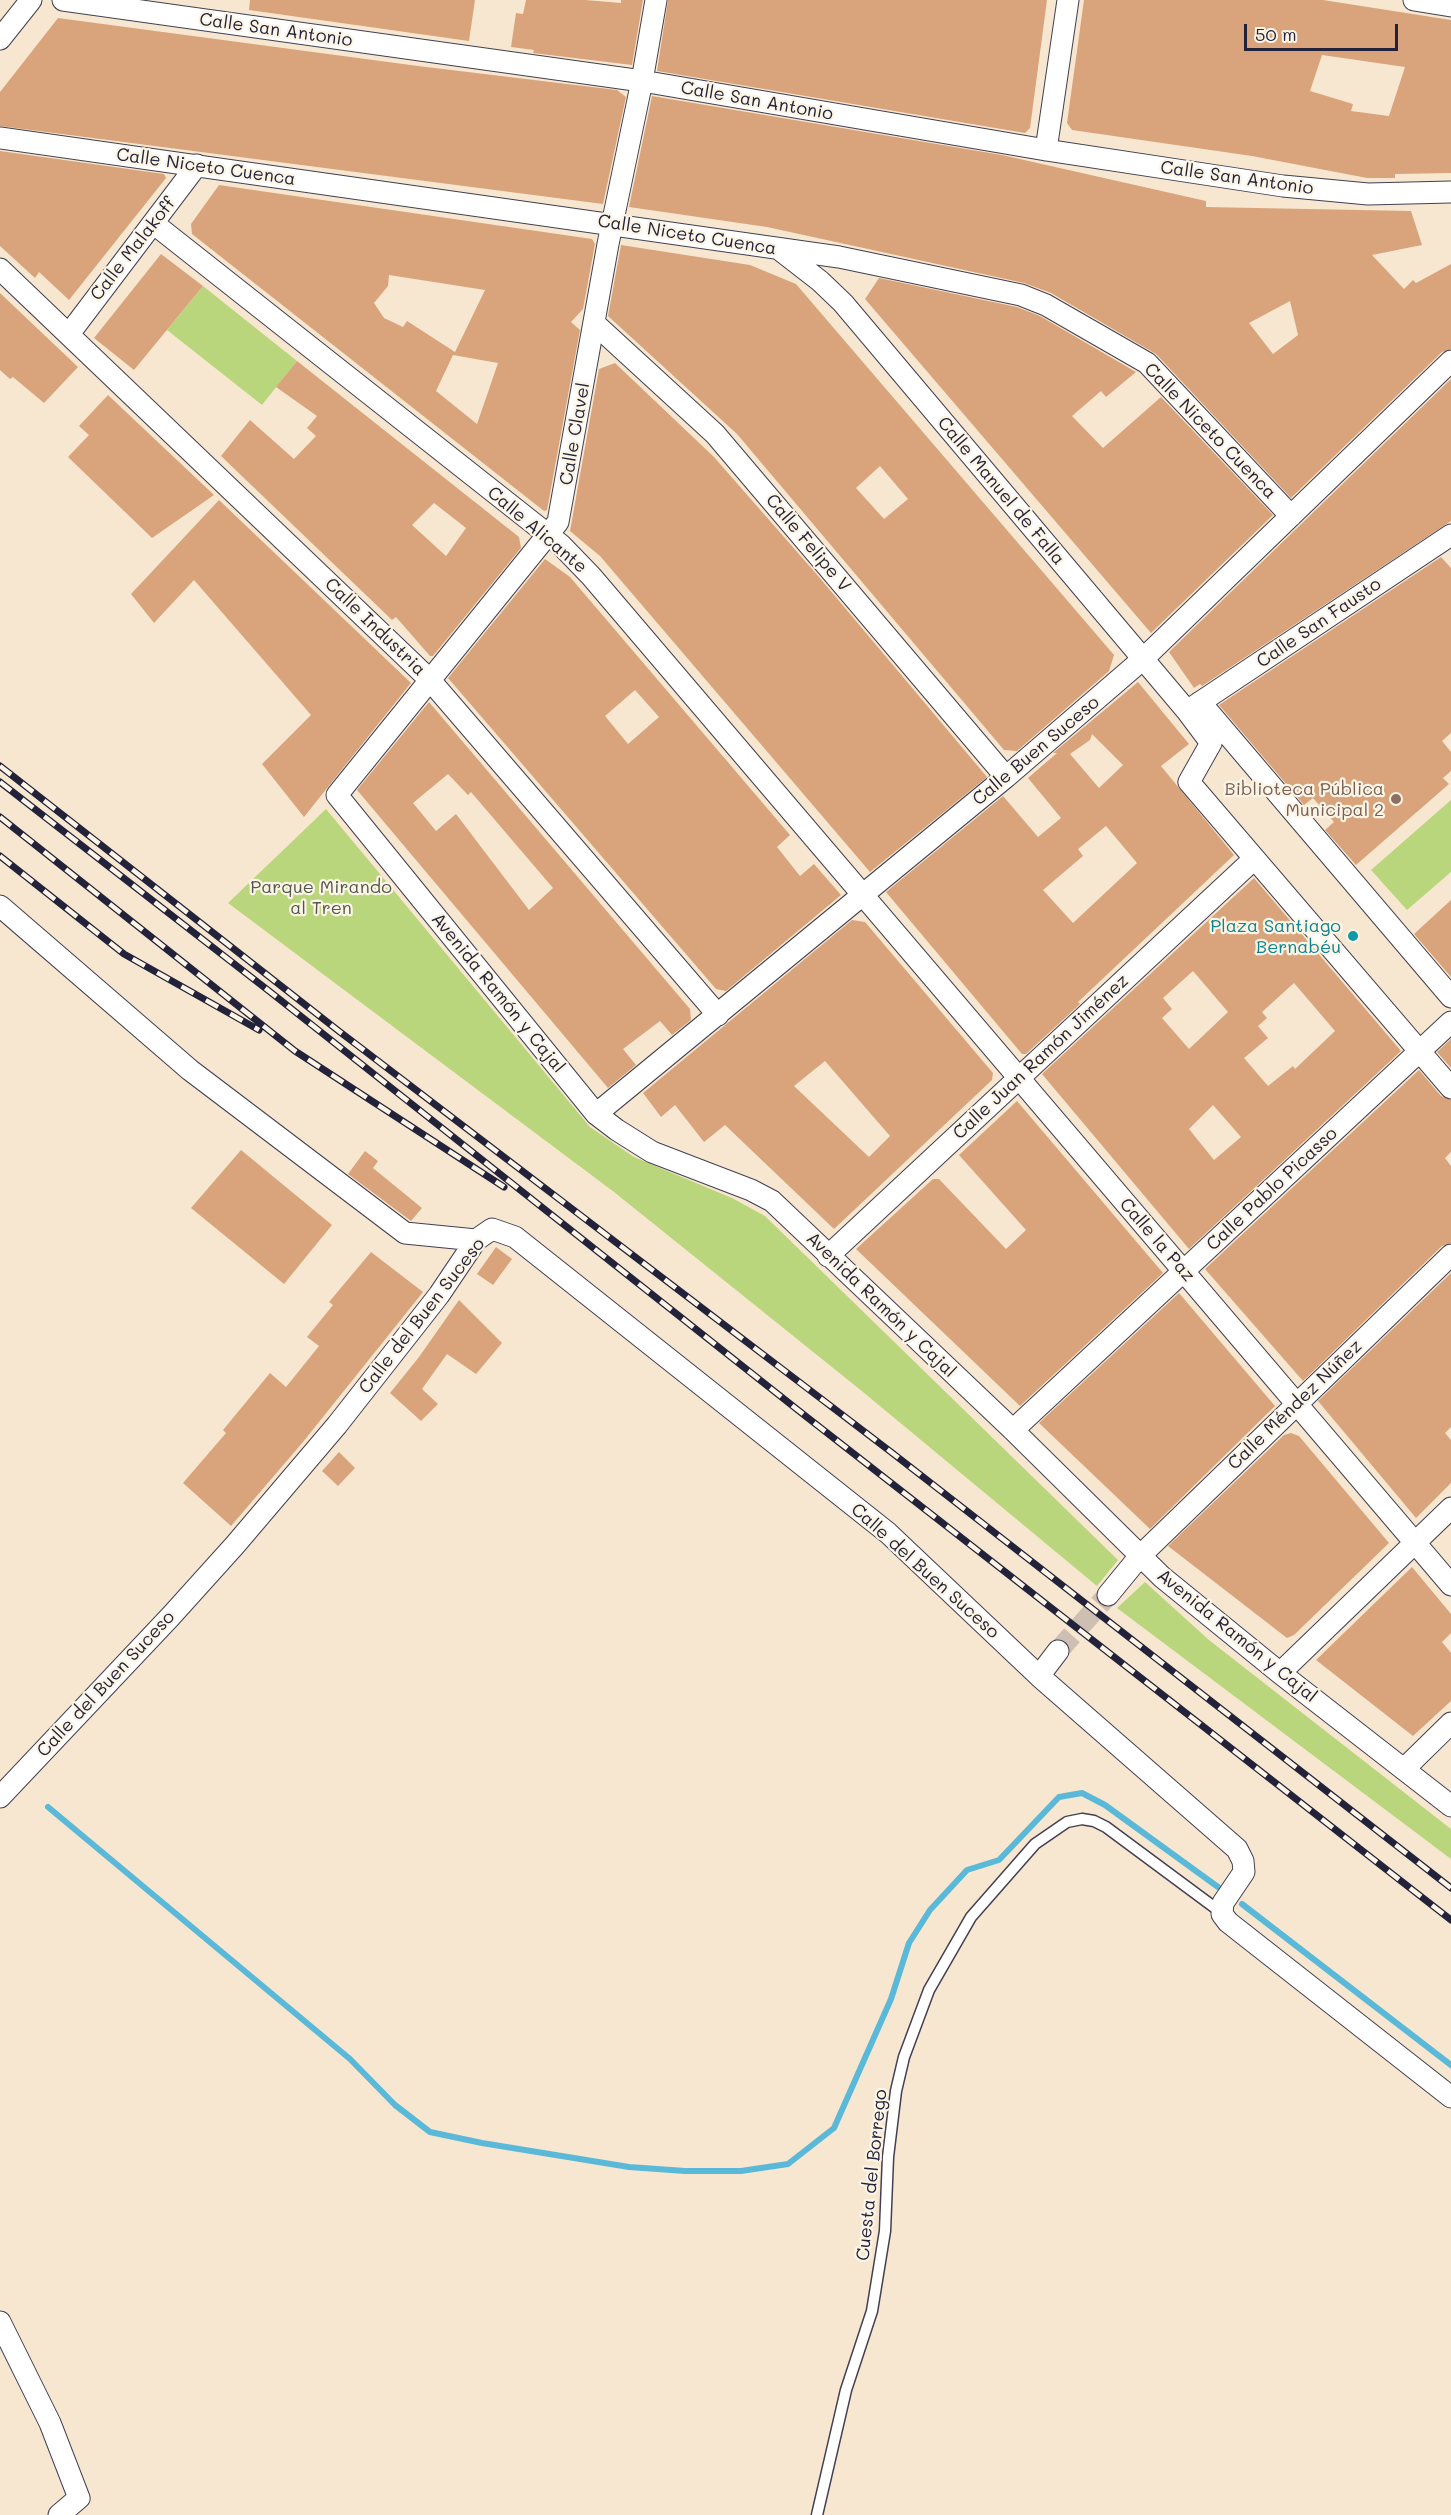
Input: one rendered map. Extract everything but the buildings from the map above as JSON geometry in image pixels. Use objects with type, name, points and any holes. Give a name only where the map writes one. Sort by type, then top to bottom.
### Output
[{"type":"street","points":[[0,39],[31,0]]},
{"type":"street","name":"Calle San Antonio","points":[[63,0],[642,81],[1046,150],[1333,192],[1397,194],[1451,192]]},
{"type":"street","name":"Calle Clavel","points":[[337,795],[558,522],[656,0]]},
{"type":"street","points":[[1046,150],[1068,0]]},
{"type":"street","points":[[1414,0],[1451,6]]},
{"type":"street","name":"Calle Niceto Cuenca","points":[[0,138],[613,224],[879,264],[1021,295],[1046,305],[1136,356],[1154,369],[1291,516]]},
{"type":"street","name":"Calle Malakoff","points":[[69,334],[197,165]]},
{"type":"street","name":"Calle Alicante","points":[[153,223],[548,535],[591,576],[864,894]]},
{"type":"street","name":"Calle Manuel de Falla","points":[[780,250],[820,281],[843,303],[1143,659],[1194,707],[1211,743],[1189,782],[1254,859]]},
{"type":"street","name":"Calle Industria","points":[[0,269],[429,679],[718,1015]]},
{"type":"street","name":"Calle Felipe V","points":[[594,323],[715,434],[1006,777]]},
{"type":"street","name":"Calle Buen Suceso","points":[[596,1114],[1006,777],[1143,659],[1451,361]]},
{"type":"street","name":"Calle San Fausto","points":[[1194,707],[1448,541]]},
{"type":"street","points":[[1194,707],[1451,997]]},
{"type":"street","name":"Avenida Ramón y Cajal","points":[[337,795],[596,1114],[652,1152],[751,1190],[772,1202],[1013,1430],[1140,1556],[1188,1599],[1451,1806]]},
{"type":"street","points":[[1254,859],[1451,1088]]},
{"type":"street","name":"Calle Juan Ramón Jiménez","points":[[828,1256],[1254,859]]},
{"type":"street","name":"Calle la Paz","points":[[864,894],[1451,1585]]},
{"type":"street","points":[[0,906],[190,1070],[405,1233],[476,1240]]},
{"type":"street","name":"Calle Pablo Picasso","points":[[1013,1430],[1185,1272],[1419,1049],[1451,1022]]},
{"type":"street","name":"Calle del Buen Suceso","points":[[0,1797],[235,1545],[337,1425],[439,1295],[476,1240],[492,1229],[515,1237],[888,1533],[1039,1676]]},
{"type":"street","name":"Calle Méndez Núñez","points":[[1108,1595],[1140,1556],[1451,1255]]},
{"type":"street","points":[[1280,1673],[1451,1508]]},
{"type":"street","points":[[1058,1651],[1039,1676],[1237,1849],[1244,1872],[1223,1903],[1222,1914],[1228,1922],[1451,2097]]},
{"type":"street","points":[[1404,1769],[1451,1723]]},
{"type":"street","points":[[0,2322],[50,2423],[79,2498],[59,2515]]},
{"type":"lane","name":"Cuesta del Borrego","points":[[817,2515],[846,2390],[872,2312],[885,2231],[888,2157],[896,2091],[904,2057],[929,1990],[972,1917],[1035,1844],[1067,1822],[1082,1819],[1094,1821],[1106,1827],[1222,1914]]},
{"type":"green space","points":[[203,286],[297,361],[262,405],[167,330]]},
{"type":"green space","points":[[1451,800],[1451,872],[1407,910],[1371,870]]},
{"type":"green space","name":"Parque Mirando al Tren","points":[[326,809],[590,1127],[634,1157],[732,1198],[765,1216],[1118,1560],[1097,1586],[863,1392],[614,1192],[228,903]]},
{"type":"green space","points":[[1145,1582],[1209,1640],[1451,1829],[1451,1859],[1117,1608]]},
{"type":"waterway","points":[[48,1807],[350,2059],[395,2105],[430,2132],[482,2143],[629,2167],[685,2171],[741,2171],[788,2164],[834,2128],[891,1999],[909,1943],[930,1910],[967,1870],[999,1860],[1059,1797],[1082,1793],[1105,1805],[1218,1887]]},
{"type":"waterway","points":[[1242,1904],[1451,2065]]},
{"type":"tunnel","points":[[1058,1651],[1108,1595]]},
{"type":"railway","points":[[0,766],[340,1032],[891,1452],[1451,1888]]},
{"type":"railway","points":[[0,782],[269,991],[808,1418],[1451,1920]]},
{"type":"railway","points":[[0,817],[295,1051],[504,1187]]},
{"type":"railway","points":[[0,856],[124,954],[259,1030]]},
{"type":"place","name":"Biblioteca Pública Municipal 2","points":[[1396,799]]},
{"type":"place","name":"Plaza Santiago Bernabéu","points":[[1353,936]]}]
